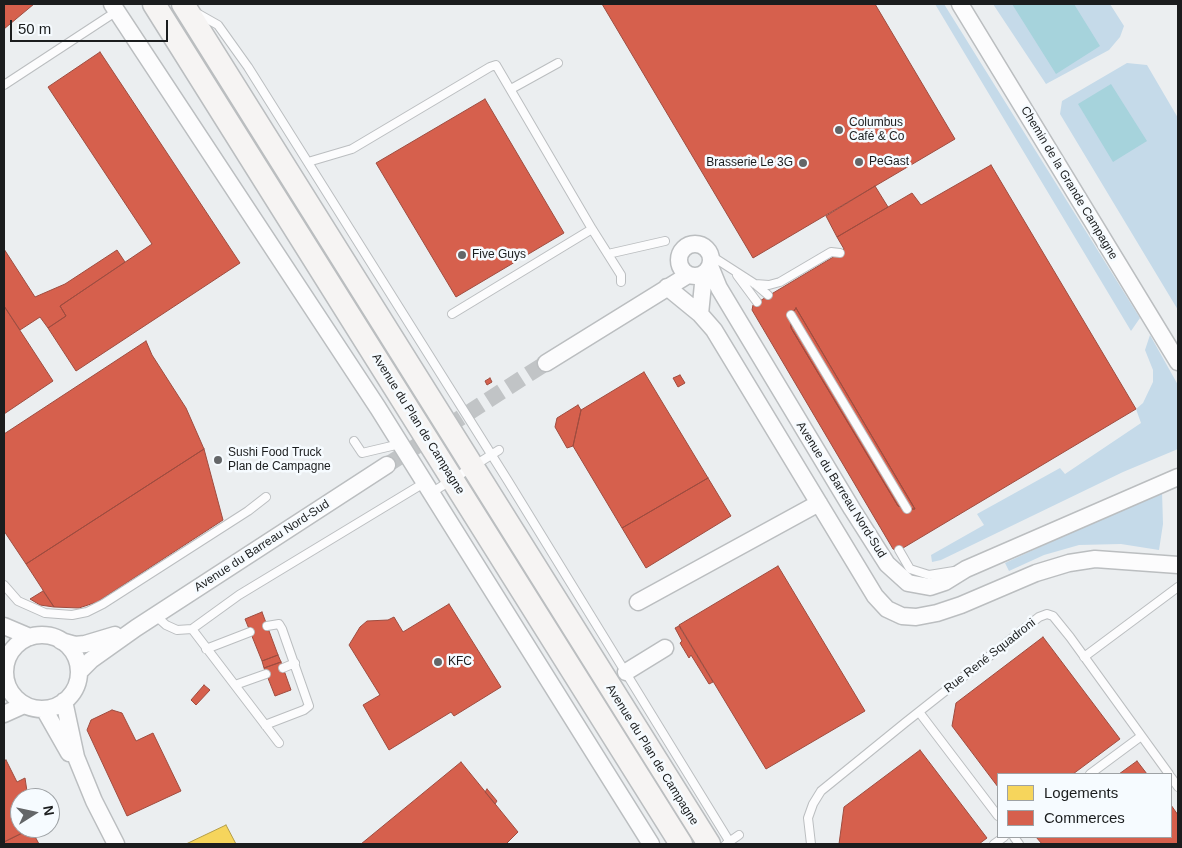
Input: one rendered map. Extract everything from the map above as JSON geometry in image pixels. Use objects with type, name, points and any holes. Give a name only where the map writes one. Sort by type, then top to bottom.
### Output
[{"type":"main road","name":"Avenue du Plan de Campagne","points":[[154,4],[680,844]]},
{"type":"main road","name":"Avenue du Plan de Campagne","points":[[184,5],[472,468],[724,844]]},
{"type":"street","name":"Chemin de la Grande Campagne","points":[[960,4],[1178,362]]},
{"type":"street","name":"Chemin de la Grande Campagne","points":[[971,4],[1178,342]]},
{"type":"street","points":[[114,7],[400,444],[651,844]]},
{"type":"street","points":[[546,363],[698,267]]},
{"type":"street","points":[[698,267],[700,314]]},
{"type":"street","name":"Avenue du Barreau Nord-Sud","points":[[698,267],[720,288],[886,564],[908,583],[930,587],[945,582],[966,569],[1178,477]]},
{"type":"street","name":"Avenue du Barreau Nord-Sud","points":[[667,287],[700,314],[714,330],[875,596],[887,609],[902,616],[916,617],[937,614],[962,606],[1036,573],[1069,562],[1095,559],[1178,565]]},
{"type":"street","name":"Avenue du Barreau Nord-Sud","points":[[79,672],[98,655],[136,628],[387,465]]},
{"type":"street","points":[[638,602],[819,503]]},
{"type":"street","points":[[4,626],[30,637]]},
{"type":"street","name":"Avenue du Barreau Nord-Sud","points":[[61,640],[75,645],[94,643],[136,628]]},
{"type":"street","points":[[40,635],[61,640],[75,655],[79,672],[77,684],[64,701],[55,707],[44,709],[24,705],[14,697],[5,681],[6,654],[20,642],[30,637],[40,635]]},
{"type":"street","points":[[626,672],[665,648]]},
{"type":"street","points":[[64,701],[75,752],[86,783]]},
{"type":"street","points":[[4,714],[24,705]]},
{"type":"street","points":[[44,709],[86,783],[116,844]]},
{"type":"lane","points":[[184,5],[218,25],[248,67],[626,672],[724,844],[739,835]]},
{"type":"lane","points":[[4,85],[114,7]]},
{"type":"lane","points":[[511,89],[558,63]]},
{"type":"lane","points":[[308,162],[352,150],[496,65],[621,275],[621,282]]},
{"type":"lane","points":[[452,314],[592,229]]},
{"type":"lane","points":[[608,254],[665,241]]},
{"type":"lane","points":[[755,284],[769,286],[780,282],[831,252],[840,252]]},
{"type":"lane","points":[[698,267],[735,272],[755,284],[768,295]]},
{"type":"lane","points":[[735,272],[757,302]]},
{"type":"lane","points":[[791,315],[907,510]]},
{"type":"lane","points":[[354,441],[362,453],[400,444]]},
{"type":"lane","points":[[156,615],[166,625],[176,630],[192,629],[239,595],[427,488],[452,479],[472,468],[499,450]]},
{"type":"lane","points":[[4,586],[18,600],[45,613],[72,615],[86,612],[103,604],[168,563],[248,511],[266,497]]},
{"type":"lane","points":[[899,550],[910,569],[929,575],[966,569]]},
{"type":"lane","points":[[1084,657],[1178,587]]},
{"type":"lane","name":"Rue René Squadroni","points":[[810,844],[808,818],[813,804],[821,792],[1039,617],[1047,614],[1053,616],[1168,773]]},
{"type":"lane","points":[[265,725],[304,710],[309,706],[295,663],[279,624],[267,626]]},
{"type":"lane","points":[[192,629],[279,743]]},
{"type":"lane","points":[[206,649],[250,632]]},
{"type":"lane","points":[[283,668],[295,663]]},
{"type":"lane","points":[[235,686],[266,674]]},
{"type":"lane","points":[[919,712],[997,815]]},
{"type":"lane","points":[[1091,773],[1140,737]]},
{"type":"shaded area","points":[[935,4],[944,4],[1140,318],[1131,331]]},
{"type":"shaded area","points":[[993,4],[1110,4],[1124,26],[1120,37],[1109,50],[1046,84]]},
{"type":"shaded area","points":[[1012,4],[1074,4],[1100,46],[1056,74]]},
{"type":"shaded area","points":[[1127,63],[1147,65],[1178,118],[1178,310],[1060,114],[1062,101]]},
{"type":"shaded area","points":[[1111,84],[1147,141],[1113,162],[1078,104]]},
{"type":"shaded area","points":[[1150,335],[1178,385],[1178,449],[1123,472],[941,560],[932,562],[931,555],[984,525],[977,514],[1060,468],[1065,474],[1141,423],[1136,409],[1143,403],[1153,382],[1153,370],[1145,350]]},
{"type":"shaded area","points":[[1162,491],[1163,524],[1159,550],[1121,544],[1079,545],[1044,555],[1009,571],[1005,563]]},
{"type":"building: Logements","points":[[226,825],[236,844],[186,844]]},
{"type":"building: Commerces","points":[[4,4],[34,4],[4,29]]},
{"type":"building: Commerces","points":[[602,4],[875,4],[955,139],[753,258]]},
{"type":"building: Commerces","points":[[100,52],[240,263],[76,371],[48,328],[66,316],[60,306],[152,244],[48,87]]},
{"type":"building: Commerces","points":[[485,99],[564,233],[456,297],[376,163]]},
{"type":"building: Commerces","points":[[991,165],[1136,409],[898,551],[893,549],[752,310],[753,305],[840,253],[844,249],[837,237],[912,193],[921,205]],"holes":[[[796,308],[915,509],[898,506],[791,328],[791,315]]]},
{"type":"building: Commerces","points":[[875,186],[888,207],[837,237],[826,216]]},
{"type":"building: Commerces","points":[[4,249],[35,297],[65,284],[117,250],[125,262],[60,306],[66,316],[48,328],[40,317],[20,330],[4,306]]},
{"type":"building: Commerces","points":[[4,306],[53,381],[4,414]]},
{"type":"building: Commerces","points":[[796,308],[915,509],[898,506],[791,328],[791,315]]},
{"type":"building: Commerces","points":[[146,341],[152,355],[186,408],[204,449],[26,564],[4,531],[4,434]]},
{"type":"building: Commerces","points":[[644,372],[708,478],[622,528],[573,446],[581,410]]},
{"type":"building: Commerces","points":[[680,375],[685,383],[678,387],[673,378]]},
{"type":"building: Commerces","points":[[490,378],[492,382],[487,385],[485,381]]},
{"type":"building: Commerces","points":[[578,405],[581,410],[573,446],[567,448],[555,427],[557,418]]},
{"type":"building: Commerces","points":[[204,449],[223,520],[97,602],[79,608],[54,607],[26,564]]},
{"type":"building: Commerces","points":[[708,478],[731,516],[646,568],[622,528]]},
{"type":"building: Commerces","points":[[778,566],[865,711],[766,769],[679,625]]},
{"type":"building: Commerces","points":[[43,591],[54,607],[40,605],[30,599]]},
{"type":"building: Commerces","points":[[449,604],[501,687],[454,716],[451,712],[389,750],[363,705],[380,695],[349,645],[360,627],[367,621],[388,620],[394,617],[403,632]]},
{"type":"building: Commerces","points":[[262,612],[278,655],[262,661],[245,619]]},
{"type":"building: Commerces","points":[[679,626],[713,682],[709,684],[691,655],[689,658],[680,643],[682,641],[675,628]]},
{"type":"building: Commerces","points":[[1043,637],[1120,739],[1074,773],[997,773],[997,786],[952,726],[956,703]]},
{"type":"building: Commerces","points":[[278,655],[281,662],[264,668],[262,661]]},
{"type":"building: Commerces","points":[[281,662],[291,690],[275,696],[264,668]]},
{"type":"building: Commerces","points":[[204,685],[210,690],[196,705],[191,700]]},
{"type":"building: Commerces","points":[[112,710],[122,713],[136,741],[153,733],[181,791],[127,816],[87,730],[91,720]]},
{"type":"building: Commerces","points":[[920,750],[987,838],[979,844],[839,844],[844,807]]},
{"type":"building: Commerces","points":[[6,760],[17,782],[25,778],[26,788],[10,788],[10,838],[12,838],[4,842],[4,761]]},
{"type":"building: Commerces","points":[[1137,761],[1146,773],[1120,773]]},
{"type":"building: Commerces","points":[[461,762],[518,832],[506,844],[361,844]]},
{"type":"building: Commerces","points":[[487,789],[497,801],[495,804],[485,792]]},
{"type":"building: Commerces","points":[[1172,806],[1178,815],[1178,844],[1042,844],[1037,838],[1172,838]]},
{"type":"building: Commerces","points":[[12,838],[36,838],[39,844],[4,844],[4,842]]},
{"type":"tunnel","points":[[387,465],[546,363]]},
{"type":"place","name":"Columbus Café & Co","points":[[839,130]]},
{"type":"place","name":"PeGast","points":[[859,162]]},
{"type":"place","name":"Brasserie Le 3G","points":[[803,163]]},
{"type":"place","name":"Five Guys","points":[[462,255]]},
{"type":"place","name":"Sushi Food Truck Plan de Campagne","points":[[218,460]]},
{"type":"place","name":"KFC","points":[[438,662]]}]
